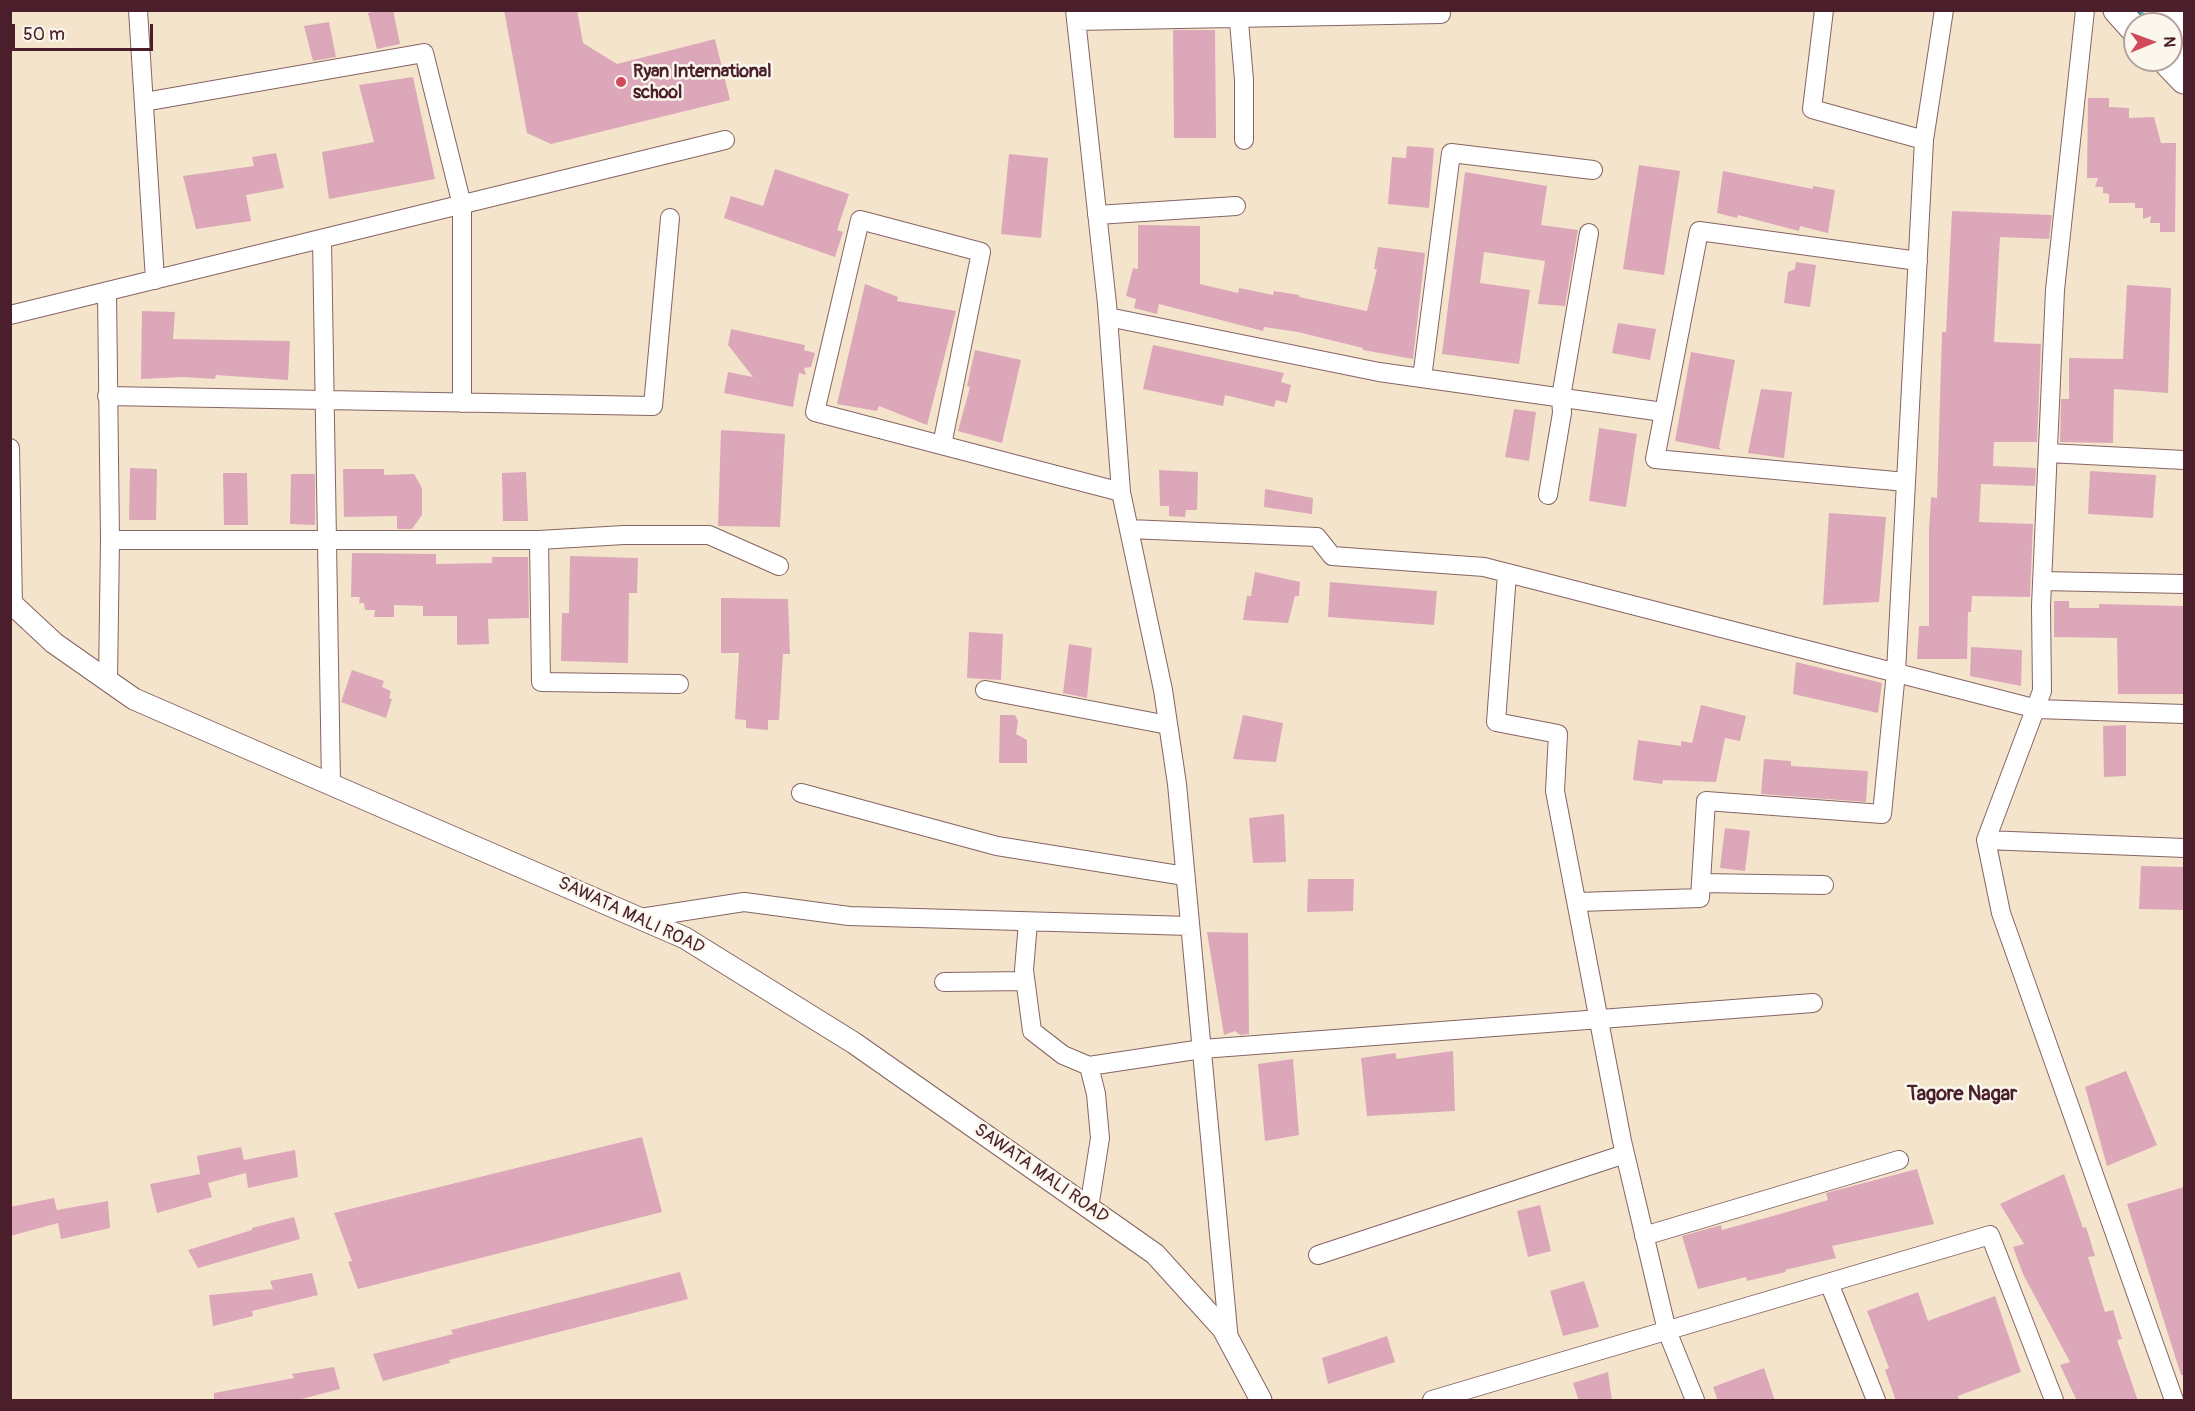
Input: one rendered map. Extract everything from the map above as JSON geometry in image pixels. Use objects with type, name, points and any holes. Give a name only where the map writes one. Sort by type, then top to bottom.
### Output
[{"type":"main road","points":[[2169,10],[2184,26]]},
{"type":"street","points":[[138,10],[155,280]]},
{"type":"street","points":[[1824,10],[1812,109],[1924,140]]},
{"type":"street","points":[[1578,902],[1700,898],[1706,801],[1882,814],[1896,672],[1924,140],[1944,10]]},
{"type":"street","points":[[2085,10],[2055,290],[2042,581],[2042,691],[1986,840],[2004,924],[2175,1401]]},
{"type":"street","points":[[1229,1341],[1177,784],[1168,725],[1121,492],[1108,317],[1076,16],[1441,14]]},
{"type":"street","points":[[1238,15],[1244,80],[1244,140]]},
{"type":"street","points":[[144,102],[424,53],[462,205],[462,403]]},
{"type":"street","points":[[10,315],[725,140]]},
{"type":"street","points":[[1422,378],[1451,153],[1593,170]]},
{"type":"street","points":[[1097,215],[1236,206]]},
{"type":"street","points":[[107,396],[653,406],[670,218]]},
{"type":"street","points":[[942,445],[981,252],[860,220],[815,412],[1121,492]]},
{"type":"street","points":[[1906,482],[1655,459],[1700,231],[1918,261]]},
{"type":"street","points":[[1548,495],[1588,233]]},
{"type":"street","points":[[322,239],[331,784]]},
{"type":"street","points":[[107,292],[110,540],[108,681]]},
{"type":"street","points":[[1108,317],[1379,372],[1663,412]]},
{"type":"street","points":[[10,448],[12,604]]},
{"type":"street","points":[[2048,453],[2184,460]]},
{"type":"street","points":[[1129,530],[1317,537],[1332,556],[1484,567],[2037,709],[2184,714]]},
{"type":"street","points":[[110,540],[538,540],[624,535],[709,535],[779,566]]},
{"type":"street","points":[[538,540],[541,682],[679,684]]},
{"type":"street","points":[[1507,574],[1496,722],[1558,734],[1555,790],[1625,1154],[1667,1331],[1695,1401]]},
{"type":"street","points":[[2042,581],[2184,584]]},
{"type":"street","name":"SAWATA MALI ROAD","points":[[12,604],[54,643],[134,699],[685,938],[855,1043],[1155,1254],[1223,1329],[1262,1401]]},
{"type":"street","points":[[985,690],[1168,725]]},
{"type":"street","points":[[801,793],[997,846],[1185,876]]},
{"type":"street","points":[[1986,840],[2184,848]]},
{"type":"street","points":[[1701,883],[1824,885]]},
{"type":"street","points":[[640,918],[744,903],[849,916],[1190,926]]},
{"type":"street","points":[[1028,921],[1026,981],[1032,1031],[1063,1055],[1089,1066],[1202,1049],[1813,1003]]},
{"type":"street","points":[[944,982],[1026,981]]},
{"type":"street","points":[[1089,1066],[1096,1094],[1100,1138],[1089,1208]]},
{"type":"street","points":[[1318,1256],[1625,1154]]},
{"type":"street","points":[[1644,1236],[1899,1160]]},
{"type":"street","points":[[1432,1401],[1990,1235],[2054,1401]]},
{"type":"street","points":[[1829,1283],[1876,1401]]},
{"type":"building","points":[[393,10],[400,44],[377,49],[368,13]]},
{"type":"building","name":"Ryan International school","points":[[504,10],[577,10],[583,43],[617,64],[715,39],[730,100],[551,144],[527,133]]},
{"type":"building","points":[[329,22],[336,57],[313,61],[304,26]]},
{"type":"building","points":[[1173,30],[1215,30],[1216,138],[1174,138]]},
{"type":"building","points":[[413,77],[435,179],[329,199],[322,152],[374,142],[359,85]]},
{"type":"building","points":[[2088,98],[2109,98],[2109,107],[2129,108],[2129,118],[2154,117],[2161,143],[2176,143],[2175,232],[2160,232],[2160,223],[2150,223],[2151,216],[2143,219],[2143,208],[2135,208],[2135,203],[2109,203],[2109,194],[2103,193],[2103,187],[2095,187],[2098,178],[2087,178]]},
{"type":"building","points":[[1407,146],[1434,148],[1429,208],[1388,204],[1392,157],[1406,158]]},
{"type":"building","points":[[276,153],[284,188],[246,195],[251,221],[196,229],[183,176],[254,166],[252,157]]},
{"type":"building","points":[[1009,154],[1048,158],[1041,238],[1001,234]]},
{"type":"building","points":[[1639,165],[1680,171],[1664,275],[1623,269]]},
{"type":"building","points":[[775,169],[849,194],[837,230],[843,232],[835,257],[724,218],[731,196],[763,206]]},
{"type":"building","points":[[1723,171],[1813,189],[1813,186],[1835,190],[1828,233],[1800,226],[1799,231],[1738,215],[1737,218],[1717,213]]},
{"type":"building","points":[[1465,172],[1547,186],[1541,225],[1578,230],[1565,306],[1538,304],[1545,261],[1484,252],[1480,283],[1530,290],[1519,364],[1442,354]]},
{"type":"building","points":[[1952,211],[2052,215],[2049,239],[2000,237],[1994,342],[2041,344],[2037,442],[1994,442],[1993,466],[2036,468],[2035,486],[1981,484],[1979,522],[2033,524],[2030,597],[1972,596],[1971,612],[1968,612],[1967,659],[1917,659],[1919,626],[1929,626],[1929,530],[1931,497],[1937,498],[1942,332],[1946,332]]},
{"type":"building","points":[[1138,225],[1200,226],[1200,284],[1238,293],[1239,288],[1273,295],[1274,291],[1299,295],[1299,297],[1367,311],[1377,269],[1374,269],[1378,247],[1425,253],[1413,359],[1363,350],[1363,348],[1298,332],[1264,327],[1263,331],[1159,304],[1157,314],[1134,308],[1136,299],[1126,296],[1133,268],[1138,269]]},
{"type":"building","points":[[1796,262],[1816,265],[1810,307],[1784,303],[1788,272],[1795,269]]},
{"type":"building","points":[[865,284],[898,297],[897,301],[956,311],[927,425],[879,406],[877,411],[837,404]]},
{"type":"building","points":[[2127,285],[2171,288],[2168,393],[2114,389],[2113,443],[2060,442],[2061,399],[2069,399],[2069,358],[2123,359]]},
{"type":"building","points":[[142,311],[175,312],[173,339],[290,341],[288,380],[216,375],[215,379],[183,377],[141,379]]},
{"type":"building","points":[[1618,323],[1656,329],[1650,360],[1612,353]]},
{"type":"building","points":[[731,329],[805,345],[804,350],[815,353],[811,367],[804,368],[806,375],[799,373],[793,407],[724,393],[728,372],[753,377],[728,345]]},
{"type":"building","points":[[1153,345],[1284,373],[1281,382],[1291,385],[1287,403],[1276,400],[1274,407],[1225,395],[1223,406],[1143,389]]},
{"type":"building","points":[[975,350],[1021,360],[1002,443],[958,431],[970,387],[967,386]]},
{"type":"building","points":[[1691,352],[1735,360],[1719,447],[1721,450],[1675,441]]},
{"type":"building","points":[[1761,389],[1792,392],[1784,458],[1748,453]]},
{"type":"building","points":[[1514,409],[1536,412],[1529,461],[1505,457]]},
{"type":"building","points":[[1599,428],[1637,434],[1626,507],[1589,501]]},
{"type":"building","points":[[721,430],[785,434],[780,527],[718,526]]},
{"type":"building","points":[[130,468],[157,469],[156,520],[129,520]]},
{"type":"building","points":[[343,469],[384,469],[384,475],[414,474],[422,488],[422,515],[412,529],[397,529],[397,516],[344,517]]},
{"type":"building","points":[[1159,470],[1198,472],[1197,510],[1186,510],[1185,517],[1169,516],[1169,506],[1160,506]]},
{"type":"building","points":[[2090,471],[2156,475],[2153,518],[2088,514]]},
{"type":"building","points":[[526,472],[528,521],[503,521],[502,473]]},
{"type":"building","points":[[223,473],[247,473],[248,525],[224,525]]},
{"type":"building","points":[[291,474],[315,474],[315,525],[290,524]]},
{"type":"building","points":[[1265,489],[1313,498],[1312,514],[1264,507]]},
{"type":"building","points":[[1829,513],[1886,517],[1879,602],[1823,605]]},
{"type":"building","points":[[352,553],[436,554],[436,564],[492,563],[492,557],[528,557],[529,618],[488,619],[489,644],[457,645],[457,616],[423,616],[423,606],[394,605],[394,617],[374,617],[375,610],[365,610],[364,603],[359,603],[360,597],[351,597]]},
{"type":"building","points":[[570,556],[638,558],[637,593],[629,593],[628,663],[561,661],[562,613],[569,613]]},
{"type":"building","points":[[1255,572],[1300,582],[1299,596],[1295,596],[1288,623],[1243,620],[1247,596],[1251,596]]},
{"type":"building","points":[[1330,582],[1437,591],[1434,625],[1328,617]]},
{"type":"building","points":[[721,598],[788,599],[790,654],[783,654],[779,720],[768,720],[768,730],[746,728],[746,720],[735,719],[739,653],[721,653]]},
{"type":"building","points":[[2054,601],[2069,601],[2069,608],[2099,608],[2099,604],[2184,606],[2184,694],[2118,694],[2117,638],[2054,637]]},
{"type":"building","points":[[969,632],[1003,634],[1001,680],[967,678]]},
{"type":"building","points":[[1069,644],[1092,648],[1087,698],[1063,693]]},
{"type":"building","points":[[1971,647],[2022,650],[2021,686],[1970,676]]},
{"type":"building","points":[[1796,662],[1882,683],[1878,713],[1793,694]]},
{"type":"building","points":[[352,670],[384,681],[382,687],[391,691],[389,698],[392,699],[386,718],[341,702]]},
{"type":"building","points":[[1701,705],[1746,716],[1740,741],[1725,738],[1716,782],[1663,780],[1662,784],[1633,780],[1638,740],[1681,746],[1681,741],[1692,743]]},
{"type":"building","points":[[1000,715],[1015,715],[1018,721],[1016,734],[1027,740],[1027,763],[999,763]]},
{"type":"building","points":[[1243,715],[1283,723],[1276,762],[1233,759]]},
{"type":"building","points":[[2126,725],[2126,776],[2104,777],[2103,726]]},
{"type":"building","points":[[1764,759],[1791,761],[1791,766],[1868,771],[1866,802],[1761,794]]},
{"type":"building","points":[[1284,814],[1286,862],[1253,863],[1249,818]]},
{"type":"building","points":[[1725,828],[1750,831],[1745,871],[1720,868]]},
{"type":"building","points":[[2141,866],[2184,867],[2184,910],[2139,909]]},
{"type":"building","points":[[1308,879],[1354,879],[1353,911],[1307,912]]},
{"type":"building","points":[[1207,932],[1248,933],[1249,1034],[1240,1035],[1235,1031],[1224,1035]]},
{"type":"building","points":[[1453,1051],[1455,1111],[1367,1116],[1361,1058],[1396,1053],[1396,1059]]},
{"type":"building","points":[[1293,1059],[1299,1135],[1265,1141],[1258,1064]]},
{"type":"building","points":[[2126,1071],[2157,1145],[2107,1166],[2085,1087]]},
{"type":"building","points":[[642,1137],[662,1212],[358,1289],[348,1262],[352,1261],[334,1213]]},
{"type":"building","points":[[241,1147],[244,1160],[295,1150],[298,1177],[248,1188],[246,1173],[208,1183],[212,1197],[157,1213],[150,1184],[200,1174],[197,1156]]},
{"type":"building","points":[[1917,1169],[1934,1224],[1832,1246],[1836,1258],[1785,1270],[1786,1272],[1747,1281],[1746,1277],[1698,1289],[1682,1236],[1721,1225],[1722,1230],[1780,1214],[1828,1200],[1826,1193]]},
{"type":"building","points":[[2064,1174],[2083,1228],[2086,1227],[2095,1256],[2088,1257],[2105,1312],[2113,1310],[2122,1339],[2117,1340],[2138,1401],[2077,1401],[2060,1365],[2070,1362],[2023,1274],[2013,1247],[2024,1244],[2000,1204]]},
{"type":"building","points":[[2184,1187],[2184,1375],[2181,1375],[2127,1204]]},
{"type":"building","points":[[54,1198],[57,1210],[108,1201],[110,1228],[61,1239],[58,1223],[10,1236],[10,1207]]},
{"type":"building","points":[[1540,1205],[1551,1251],[1528,1257],[1517,1211]]},
{"type":"building","points":[[294,1217],[300,1239],[198,1268],[188,1250],[252,1230],[252,1228]]},
{"type":"building","points":[[680,1272],[688,1299],[449,1360],[450,1363],[383,1381],[373,1354],[453,1334],[451,1330]]},
{"type":"building","points":[[312,1273],[318,1295],[252,1311],[253,1316],[213,1326],[209,1295],[273,1289],[270,1281]]},
{"type":"building","points":[[1584,1281],[1599,1327],[1563,1336],[1550,1291]]},
{"type":"building","points":[[1918,1292],[1928,1321],[1995,1296],[2021,1372],[1958,1396],[1959,1401],[1896,1401],[1885,1370],[1889,1368],[1867,1311]]},
{"type":"building","points":[[1387,1336],[1395,1362],[1328,1384],[1322,1358]]},
{"type":"building","points":[[334,1367],[340,1389],[294,1401],[214,1401],[214,1393],[294,1378],[292,1374]]},
{"type":"building","points":[[1764,1368],[1775,1401],[1718,1401],[1713,1387]]},
{"type":"building","points":[[1608,1372],[1612,1401],[1579,1401],[1573,1383]]},
{"type":"place","name":"Ryan International school","points":[[621,82]]},
{"type":"district","name":"Tagore Nagar","points":[[1962,1095]]}]
